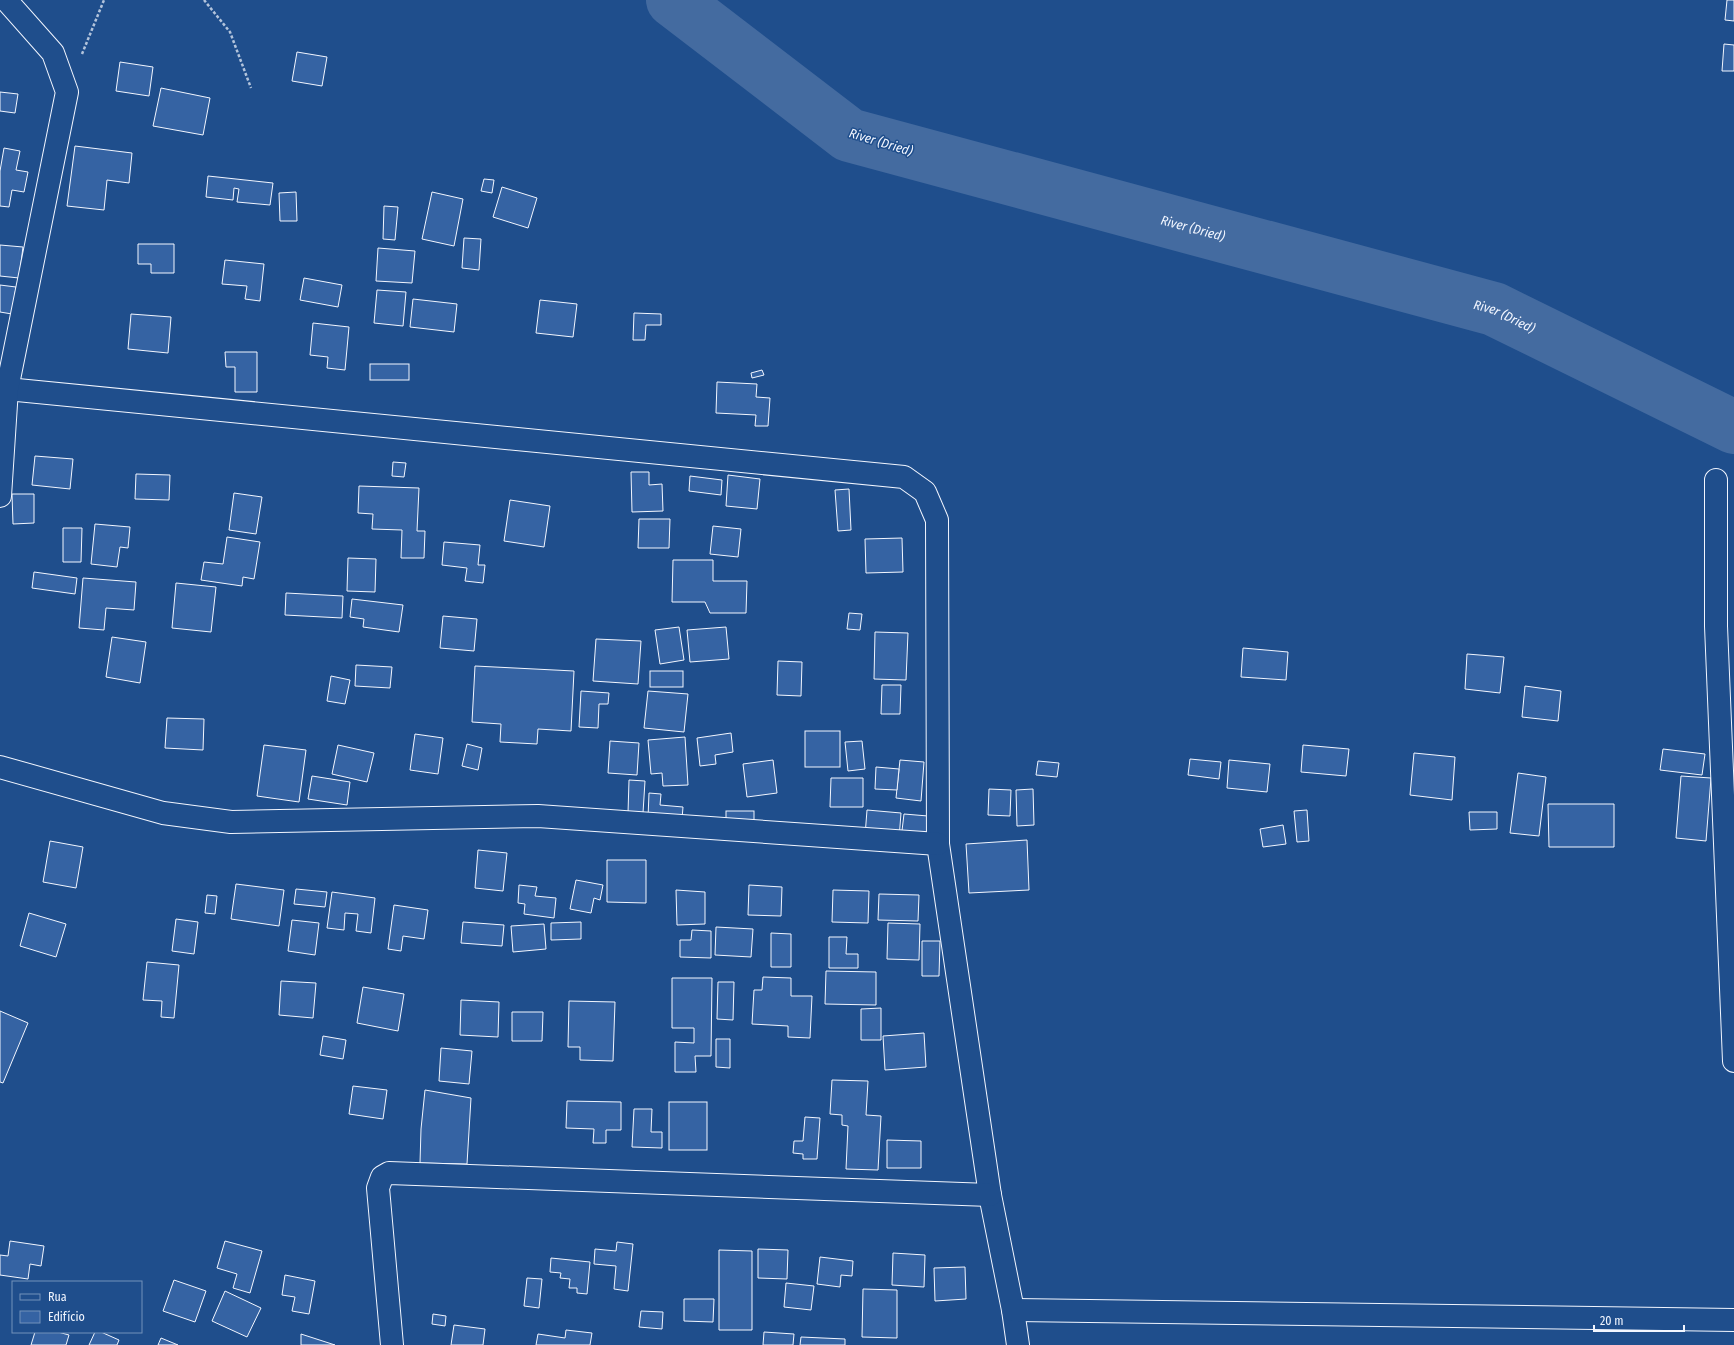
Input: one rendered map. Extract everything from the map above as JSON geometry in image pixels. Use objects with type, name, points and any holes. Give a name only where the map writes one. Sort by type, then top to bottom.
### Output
[{"type":"street","points":[[0,496],[7,389],[67,92],[53,53],[6,0]]},
{"type":"street","points":[[7,389],[904,477],[924,492],[937,520],[938,844],[990,1195],[1013,1310],[1018,1345]]},
{"type":"street","points":[[1716,480],[1716,626],[1734,1061]]},
{"type":"street","points":[[0,767],[163,813],[231,822],[538,816],[938,844]]},
{"type":"street","points":[[392,1345],[378,1188],[382,1177],[389,1173],[990,1195]]},
{"type":"street","points":[[1013,1310],[1734,1320]]},
{"type":"path","points":[[67,92],[104,0]]},
{"type":"path","points":[[204,0],[230,32],[251,88]]},
{"type":"building","points":[[1727,0],[1734,0],[1734,21],[1725,20]]},
{"type":"building","points":[[1724,44],[1734,45],[1734,71],[1722,71]]},
{"type":"building","points":[[297,52],[327,57],[322,86],[292,81]]},
{"type":"building","points":[[120,62],[153,67],[149,96],[116,91]]},
{"type":"building","points":[[161,88],[210,98],[203,135],[153,126]]},
{"type":"building","points":[[0,92],[18,94],[15,113],[0,111]]},
{"type":"building","points":[[75,146],[132,153],[129,183],[107,180],[104,210],[67,206]]},
{"type":"building","points":[[4,148],[20,151],[16,170],[28,172],[24,192],[12,190],[9,207],[0,206],[0,171]]},
{"type":"building","points":[[208,176],[273,183],[270,205],[237,202],[239,189],[234,188],[233,200],[206,197]]},
{"type":"building","points":[[484,179],[494,180],[492,193],[481,191]]},
{"type":"building","points":[[502,187],[537,198],[528,228],[493,217]]},
{"type":"building","points":[[296,192],[297,221],[280,221],[279,193]]},
{"type":"building","points":[[432,192],[463,199],[454,246],[422,239]]},
{"type":"building","points":[[384,206],[398,207],[395,240],[383,239]]},
{"type":"building","points":[[464,238],[481,239],[479,270],[462,268]]},
{"type":"building","points":[[138,244],[174,244],[174,273],[151,273],[151,264],[138,264]]},
{"type":"building","points":[[0,245],[23,247],[19,278],[0,276]]},
{"type":"building","points":[[378,248],[415,251],[412,283],[376,281]]},
{"type":"building","points":[[225,260],[264,264],[260,301],[245,299],[247,286],[222,284]]},
{"type":"building","points":[[304,278],[342,285],[338,307],[300,300]]},
{"type":"building","points":[[0,285],[16,287],[12,314],[0,312]]},
{"type":"building","points":[[377,290],[406,292],[403,326],[374,323]]},
{"type":"building","points":[[413,299],[457,304],[454,332],[410,327]]},
{"type":"building","points":[[540,300],[577,304],[573,337],[536,333]]},
{"type":"building","points":[[634,313],[661,314],[661,325],[646,325],[645,340],[633,340]]},
{"type":"building","points":[[131,314],[171,317],[168,353],[128,349]]},
{"type":"building","points":[[313,323],[349,327],[345,370],[327,368],[328,357],[310,355]]},
{"type":"building","points":[[225,352],[257,352],[257,392],[235,392],[235,367],[226,367]]},
{"type":"building","points":[[370,364],[409,364],[409,380],[370,380]]},
{"type":"building","points":[[762,370],[764,375],[752,378],[751,373]]},
{"type":"building","points":[[717,382],[757,384],[756,397],[770,398],[768,426],[755,426],[756,415],[716,413]]},
{"type":"building","points":[[35,456],[73,459],[70,489],[32,485]]},
{"type":"building","points":[[393,462],[406,463],[404,477],[392,476]]},
{"type":"building","points":[[631,472],[649,472],[649,485],[662,484],[663,511],[632,512]]},
{"type":"building","points":[[136,474],[170,475],[169,500],[135,499]]},
{"type":"building","points":[[728,475],[760,479],[757,509],[726,506]]},
{"type":"building","points":[[690,476],[722,480],[721,495],[689,491]]},
{"type":"building","points":[[359,486],[419,488],[417,531],[425,531],[424,558],[401,558],[402,530],[372,529],[373,514],[358,513]]},
{"type":"building","points":[[849,489],[851,530],[838,531],[835,490]]},
{"type":"building","points":[[234,493],[262,497],[256,534],[229,530]]},
{"type":"building","points":[[12,494],[34,494],[34,523],[13,524]]},
{"type":"building","points":[[510,500],[550,506],[544,547],[504,541]]},
{"type":"building","points":[[639,519],[670,519],[669,548],[638,548]]},
{"type":"building","points":[[95,524],[130,527],[128,548],[120,547],[117,567],[91,564]]},
{"type":"building","points":[[713,526],[741,529],[738,557],[710,554]]},
{"type":"building","points":[[63,528],[82,528],[81,562],[63,562]]},
{"type":"building","points":[[227,537],[260,542],[254,579],[243,577],[242,586],[201,580],[204,562],[223,564]]},
{"type":"building","points":[[902,538],[903,572],[866,573],[865,539]]},
{"type":"building","points":[[444,542],[480,545],[478,565],[485,565],[483,583],[465,581],[467,568],[442,565]]},
{"type":"building","points":[[348,558],[376,559],[375,592],[347,591]]},
{"type":"building","points":[[673,560],[713,560],[713,581],[747,581],[746,613],[710,613],[705,602],[672,602]]},
{"type":"building","points":[[34,572],[77,578],[75,594],[32,588]]},
{"type":"building","points":[[83,578],[136,582],[134,610],[106,608],[104,630],[79,628]]},
{"type":"building","points":[[176,583],[216,587],[211,632],[172,628]]},
{"type":"building","points":[[286,593],[343,596],[342,618],[285,615]]},
{"type":"building","points":[[352,599],[403,605],[399,632],[363,627],[364,619],[350,617]]},
{"type":"building","points":[[849,613],[862,614],[860,630],[847,629]]},
{"type":"building","points":[[443,616],[477,619],[474,651],[440,648]]},
{"type":"building","points":[[679,627],[684,660],[660,664],[655,630]]},
{"type":"building","points":[[726,627],[729,659],[690,662],[687,630]]},
{"type":"building","points":[[875,632],[908,633],[906,680],[874,679]]},
{"type":"building","points":[[112,637],[146,642],[140,683],[106,677]]},
{"type":"building","points":[[596,639],[641,641],[638,684],[593,681]]},
{"type":"building","points":[[1243,648],[1288,652],[1286,680],[1241,677]]},
{"type":"building","points":[[1467,654],[1504,657],[1500,693],[1465,689]]},
{"type":"building","points":[[778,661],[802,662],[801,696],[777,695]]},
{"type":"building","points":[[356,665],[392,667],[390,688],[355,686]]},
{"type":"building","points":[[475,666],[574,671],[571,731],[538,729],[537,744],[500,742],[501,724],[472,722]]},
{"type":"building","points":[[650,671],[683,671],[683,687],[650,687]]},
{"type":"building","points":[[331,676],[350,680],[345,704],[327,701]]},
{"type":"building","points":[[882,685],[901,685],[900,714],[881,714]]},
{"type":"building","points":[[1525,686],[1561,691],[1558,721],[1522,717]]},
{"type":"building","points":[[581,691],[609,693],[608,704],[599,704],[598,728],[579,727]]},
{"type":"building","points":[[648,691],[688,694],[684,732],[644,728]]},
{"type":"building","points":[[167,718],[204,719],[203,750],[165,748]]},
{"type":"building","points":[[805,731],[840,731],[840,767],[805,767]]},
{"type":"building","points":[[731,733],[733,752],[715,755],[716,764],[700,766],[697,738]]},
{"type":"building","points":[[415,734],[443,738],[438,774],[410,770]]},
{"type":"building","points":[[685,737],[688,785],[663,786],[662,773],[651,774],[648,740]]},
{"type":"building","points":[[610,741],[639,743],[637,775],[608,773]]},
{"type":"building","points":[[862,741],[865,769],[848,771],[845,742]]},
{"type":"building","points":[[467,744],[482,748],[478,770],[462,766]]},
{"type":"building","points":[[264,745],[306,750],[299,802],[257,796]]},
{"type":"building","points":[[338,745],[374,753],[367,782],[332,774]]},
{"type":"building","points":[[1303,745],[1349,749],[1346,776],[1301,772]]},
{"type":"building","points":[[1663,749],[1705,754],[1702,775],[1660,770]]},
{"type":"building","points":[[1414,753],[1455,757],[1452,800],[1410,795]]},
{"type":"building","points":[[1190,759],[1221,762],[1219,779],[1188,775]]},
{"type":"building","points":[[773,760],[777,793],[747,797],[743,764]]},
{"type":"building","points":[[900,760],[924,762],[921,801],[896,798]]},
{"type":"building","points":[[1229,760],[1270,764],[1267,792],[1227,788]]},
{"type":"building","points":[[1038,761],[1059,763],[1057,777],[1036,775]]},
{"type":"building","points":[[876,767],[899,769],[897,790],[875,789]]},
{"type":"building","points":[[1518,773],[1546,777],[1539,836],[1510,833]]},
{"type":"building","points":[[312,776],[350,782],[347,805],[308,799]]},
{"type":"building","points":[[1681,776],[1711,778],[1706,841],[1676,838]]},
{"type":"building","points":[[831,778],[863,778],[863,807],[830,807]]},
{"type":"building","points":[[629,780],[645,781],[643,813],[628,813]]},
{"type":"building","points":[[989,789],[1011,790],[1010,816],[988,815]]},
{"type":"building","points":[[1033,789],[1034,825],[1017,826],[1016,790]]},
{"type":"building","points":[[649,793],[661,794],[660,805],[683,807],[682,819],[648,818]]},
{"type":"building","points":[[1548,804],[1614,804],[1614,847],[1549,847]]},
{"type":"building","points":[[867,810],[901,813],[899,839],[865,836]]},
{"type":"building","points":[[1307,810],[1309,841],[1297,842],[1294,811]]},
{"type":"building","points":[[726,811],[754,811],[754,825],[726,825]]},
{"type":"building","points":[[1469,812],[1497,812],[1497,829],[1470,830]]},
{"type":"building","points":[[904,814],[928,816],[926,841],[901,839]]},
{"type":"building","points":[[1283,825],[1286,844],[1263,847],[1260,829]]},
{"type":"building","points":[[1027,840],[1029,890],[969,893],[966,844]]},
{"type":"building","points":[[50,841],[83,847],[76,888],[43,882]]},
{"type":"building","points":[[478,850],[507,853],[503,891],[475,888]]},
{"type":"building","points":[[607,860],[646,860],[646,903],[607,902]]},
{"type":"building","points":[[576,880],[603,885],[600,900],[594,898],[591,913],[570,909]]},
{"type":"building","points":[[236,884],[284,890],[279,926],[231,919]]},
{"type":"building","points":[[519,885],[537,887],[535,896],[556,898],[554,918],[524,914],[525,904],[518,903]]},
{"type":"building","points":[[749,885],[782,887],[781,916],[748,915]]},
{"type":"building","points":[[296,889],[327,892],[325,907],[294,904]]},
{"type":"building","points":[[676,890],[705,892],[705,924],[677,925]]},
{"type":"building","points":[[833,890],[869,891],[868,923],[832,922]]},
{"type":"building","points":[[332,892],[375,898],[371,933],[356,931],[358,914],[345,913],[344,930],[327,928]]},
{"type":"building","points":[[879,894],[919,895],[918,921],[878,920]]},
{"type":"building","points":[[207,895],[217,896],[215,914],[205,913]]},
{"type":"building","points":[[394,905],[428,910],[424,939],[403,936],[401,951],[388,949]]},
{"type":"building","points":[[29,913],[66,924],[56,957],[20,946]]},
{"type":"building","points":[[176,919],[198,922],[194,954],[172,951]]},
{"type":"building","points":[[292,920],[319,923],[315,955],[288,951]]},
{"type":"building","points":[[463,922],[504,925],[502,946],[461,943]]},
{"type":"building","points":[[581,922],[581,939],[551,940],[551,923]]},
{"type":"building","points":[[888,923],[920,924],[919,960],[887,959]]},
{"type":"building","points":[[544,924],[546,949],[513,952],[511,926]]},
{"type":"building","points":[[716,927],[753,929],[751,957],[715,955]]},
{"type":"building","points":[[692,930],[711,931],[711,958],[680,957],[680,940],[691,940]]},
{"type":"building","points":[[771,933],[791,934],[791,967],[771,967]]},
{"type":"building","points":[[829,937],[847,937],[846,954],[858,954],[858,968],[829,968]]},
{"type":"building","points":[[922,941],[940,941],[939,976],[922,976]]},
{"type":"building","points":[[147,962],[179,965],[174,1018],[161,1017],[162,1001],[143,1000]]},
{"type":"building","points":[[826,971],[876,972],[876,1005],[825,1004]]},
{"type":"building","points":[[763,977],[791,978],[791,996],[812,996],[810,1038],[788,1037],[788,1026],[752,1024],[754,990],[762,990]]},
{"type":"building","points":[[672,978],[712,978],[711,1056],[695,1056],[696,1072],[675,1072],[675,1042],[694,1043],[694,1028],[672,1028]]},
{"type":"building","points":[[281,981],[316,983],[313,1018],[279,1015]]},
{"type":"building","points":[[718,982],[734,982],[733,1020],[717,1019]]},
{"type":"building","points":[[363,987],[404,994],[398,1031],[357,1023]]},
{"type":"building","points":[[461,1000],[499,1002],[498,1037],[460,1035]]},
{"type":"building","points":[[569,1001],[615,1002],[613,1061],[580,1060],[580,1047],[568,1047]]},
{"type":"building","points":[[881,1008],[881,1040],[861,1040],[861,1009]]},
{"type":"building","points":[[0,1011],[28,1023],[3,1083],[0,1082]]},
{"type":"building","points":[[512,1012],[543,1012],[542,1041],[512,1041]]},
{"type":"building","points":[[924,1033],[926,1067],[885,1070],[883,1036]]},
{"type":"building","points":[[323,1036],[346,1040],[343,1059],[320,1055]]},
{"type":"building","points":[[716,1039],[730,1039],[730,1068],[716,1067]]},
{"type":"building","points":[[441,1048],[472,1051],[469,1084],[439,1081]]},
{"type":"building","points":[[832,1080],[868,1081],[866,1115],[881,1116],[878,1170],[846,1169],[848,1126],[842,1125],[842,1115],[830,1114]]},
{"type":"building","points":[[353,1086],[387,1090],[383,1119],[349,1114]]},
{"type":"building","points":[[425,1090],[471,1098],[467,1164],[420,1163],[421,1129]]},
{"type":"building","points":[[567,1101],[621,1102],[621,1130],[606,1130],[606,1143],[593,1143],[594,1129],[566,1128]]},
{"type":"building","points":[[669,1102],[707,1102],[707,1150],[669,1150]]},
{"type":"building","points":[[634,1109],[652,1109],[651,1132],[662,1132],[662,1148],[632,1147]]},
{"type":"building","points":[[805,1117],[820,1118],[817,1159],[803,1159],[803,1154],[793,1153],[794,1141],[803,1141]]},
{"type":"building","points":[[887,1140],[921,1141],[921,1168],[887,1168]]},
{"type":"building","points":[[10,1241],[44,1246],[41,1266],[30,1264],[28,1279],[0,1275],[0,1255],[8,1256]]},
{"type":"building","points":[[225,1241],[262,1251],[250,1293],[233,1288],[237,1274],[217,1268]]},
{"type":"building","points":[[617,1242],[633,1244],[628,1291],[614,1289],[616,1266],[594,1264],[595,1249],[616,1251]]},
{"type":"building","points":[[758,1249],[788,1250],[787,1279],[758,1278]]},
{"type":"building","points":[[719,1250],[752,1251],[752,1330],[719,1330]]},
{"type":"building","points":[[893,1253],[925,1255],[924,1287],[892,1285]]},
{"type":"building","points":[[820,1257],[853,1261],[852,1276],[841,1275],[840,1287],[817,1284]]},
{"type":"building","points":[[551,1258],[590,1262],[587,1294],[577,1293],[577,1288],[569,1288],[570,1279],[560,1278],[561,1273],[550,1272]]},
{"type":"building","points":[[965,1267],[966,1299],[935,1301],[934,1268]]},
{"type":"building","points":[[285,1275],[315,1281],[309,1314],[292,1311],[295,1297],[282,1295]]},
{"type":"building","points":[[527,1278],[542,1279],[539,1308],[524,1306]]},
{"type":"building","points":[[174,1280],[206,1291],[195,1322],[163,1311]]},
{"type":"building","points":[[786,1283],[814,1286],[811,1310],[784,1307]]},
{"type":"building","points":[[863,1289],[897,1290],[897,1338],[862,1337]]},
{"type":"building","points":[[225,1291],[261,1308],[247,1337],[212,1321]]},
{"type":"building","points":[[684,1299],[714,1299],[713,1322],[684,1321]]},
{"type":"building","points":[[641,1311],[663,1312],[662,1329],[639,1327]]},
{"type":"building","points":[[433,1314],[446,1316],[445,1326],[432,1324]]},
{"type":"building","points":[[454,1325],[485,1329],[483,1345],[451,1345]]},
{"type":"building","points":[[566,1330],[592,1333],[590,1345],[536,1345],[538,1334],[565,1338]]},
{"type":"building","points":[[764,1332],[794,1334],[793,1345],[763,1345]]},
{"type":"building","points":[[35,1333],[62,1333],[69,1335],[66,1345],[31,1345]]},
{"type":"building","points":[[95,1333],[103,1333],[119,1340],[117,1345],[89,1345]]},
{"type":"building","points":[[301,1334],[335,1345],[301,1345]]},
{"type":"building","points":[[801,1337],[845,1339],[845,1345],[800,1345]]},
{"type":"building","points":[[161,1338],[178,1345],[158,1345]]},
{"type":"waterway","name":"River (Dried)","points":[[673,0],[849,135],[1494,309],[1734,427]]}]
